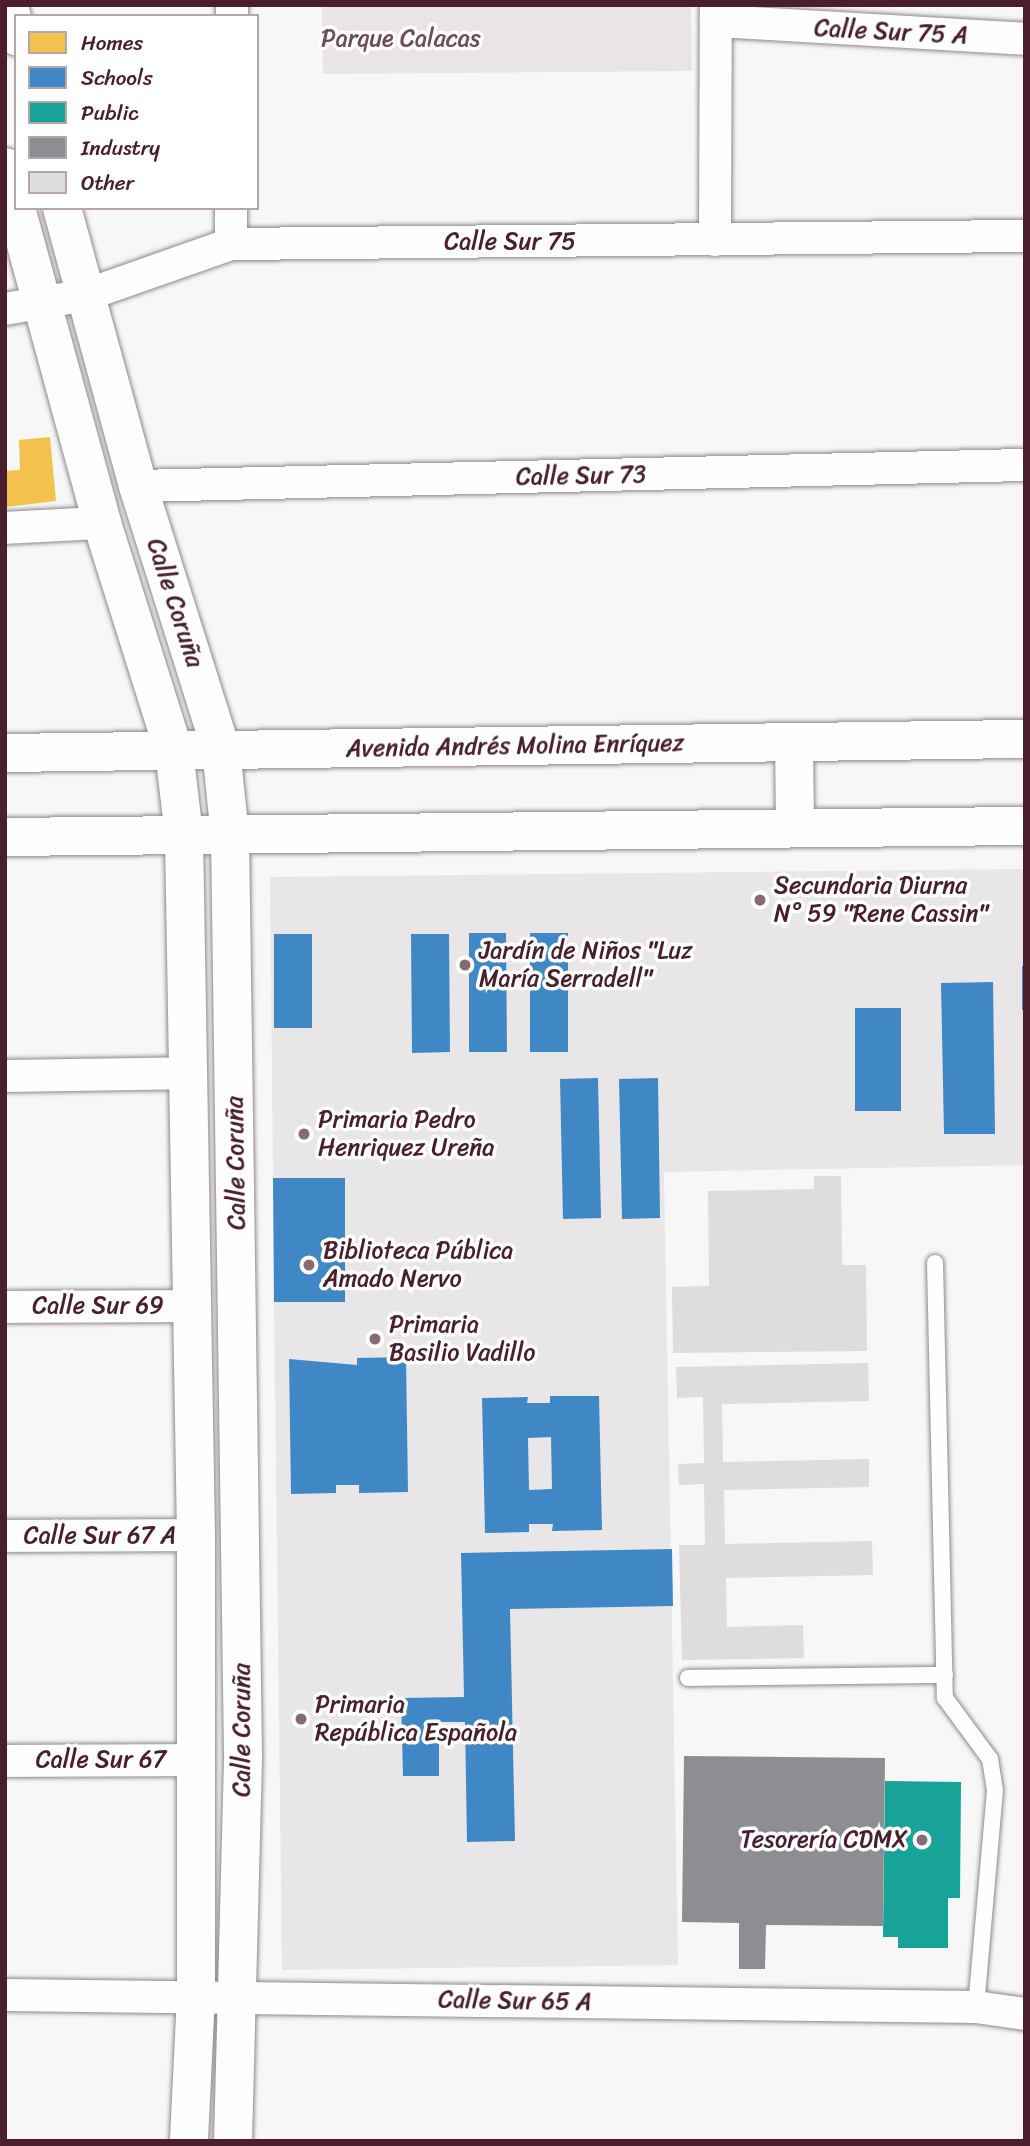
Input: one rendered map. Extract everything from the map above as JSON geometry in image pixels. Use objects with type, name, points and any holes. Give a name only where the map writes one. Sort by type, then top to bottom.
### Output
[{"type":"street","points":[[9,5],[14,27]]},
{"type":"street","points":[[715,240],[716,13]]},
{"type":"street","name":"Calle Sur 75 A","points":[[716,13],[1025,39]]},
{"type":"street","name":"Calle Coruña","points":[[5,167],[14,201]]},
{"type":"street","name":"Calle Coruña","points":[[16,210],[23,307],[102,523],[174,751],[184,835],[196,1535],[196,1996],[189,2141]]},
{"type":"street","name":"Calle Coruña","points":[[63,210],[138,486],[221,750],[230,835],[243,1734],[233,2141]]},
{"type":"street","points":[[231,210],[231,244]]},
{"type":"street","name":"Calle Sur 75","points":[[23,307],[86,295],[231,244],[1025,236]]},
{"type":"street","name":"Calle Sur 73","points":[[138,486],[1025,465]]},
{"type":"street","points":[[5,528],[102,523]]},
{"type":"street","name":"Avenida Andrés Molina Enríquez","points":[[5,753],[1025,739]]},
{"type":"street","points":[[794,742],[795,828]]},
{"type":"street","points":[[5,837],[1025,826]]},
{"type":"street","points":[[5,1076],[187,1073]]},
{"type":"street","name":"Calle Sur 69","points":[[5,1307],[192,1306]]},
{"type":"street","name":"Calle Sur 67 A","points":[[5,1536],[196,1535]]},
{"type":"street","name":"Calle Sur 67","points":[[5,1761],[196,1760]]},
{"type":"street","name":"Calle Sur 65 A","points":[[5,1995],[976,2007],[1025,2014]]},
{"type":"lane","points":[[934,1264],[945,1698],[990,1759],[995,1790],[976,2007]]},
{"type":"lane","points":[[688,1678],[945,1675]]},
{"type":"shaded area","points":[[1025,869],[1025,1165],[664,1172],[678,1965],[282,1970],[274,1302],[345,1301],[345,1179],[273,1178],[270,877]]},
{"type":"green space","name":"Parque Calacas","points":[[322,5],[691,5],[692,71],[323,74]]},
{"type":"building: Homes","points":[[50,437],[56,501],[5,507],[5,471],[20,470],[19,440]]},
{"type":"building: Schools","points":[[469,933],[506,933],[507,1052],[469,1052]]},
{"type":"building: Schools","points":[[530,933],[568,933],[568,1052],[530,1052]]},
{"type":"building: Schools","points":[[274,934],[312,934],[312,1028],[274,1028]]},
{"type":"building: Schools","points":[[411,934],[449,934],[450,1052],[412,1053]]},
{"type":"building: Schools","points":[[1022,966],[1025,966],[1025,1010],[1022,1010]]},
{"type":"building: Schools","points":[[993,982],[995,1134],[944,1134],[941,983]]},
{"type":"building: Schools","points":[[855,1008],[901,1008],[901,1111],[855,1111]]},
{"type":"building: Schools","points":[[598,1078],[601,1218],[563,1219],[560,1079]]},
{"type":"building: Schools","points":[[658,1078],[660,1218],[622,1219],[619,1079]]},
{"type":"building: Schools","name":"Biblioteca Pública Amado Nervo","points":[[273,1178],[345,1178],[345,1302],[274,1302]]},
{"type":"building: Schools","points":[[406,1357],[408,1492],[359,1493],[359,1485],[336,1485],[336,1493],[291,1494],[289,1359],[357,1365],[357,1358]]},
{"type":"building: Schools","points":[[550,1396],[599,1396],[602,1530],[552,1531],[553,1524],[529,1524],[529,1532],[485,1533],[482,1398],[528,1397],[527,1403],[550,1403]],"holes":[[[551,1437],[552,1489],[529,1490],[528,1438]]]},
{"type":"building: Schools","points":[[672,1549],[673,1606],[510,1609],[515,1841],[467,1842],[465,1722],[439,1722],[439,1776],[403,1776],[401,1698],[464,1697],[461,1553]]},
{"type":"building: Public","name":"Tesorería CDMX","points":[[885,1781],[961,1782],[960,1898],[948,1898],[948,1948],[898,1948],[898,1937],[883,1937]]},
{"type":"building: Industry","points":[[684,1756],[885,1758],[883,1926],[766,1925],[765,1969],[739,1969],[739,1923],[682,1922]]},
{"type":"building: Other","points":[[814,1176],[841,1176],[842,1265],[866,1265],[867,1351],[673,1353],[672,1287],[709,1286],[708,1191],[814,1189]]},
{"type":"building: Other","points":[[868,1363],[869,1401],[722,1404],[723,1462],[869,1459],[869,1487],[724,1490],[725,1544],[872,1541],[873,1575],[726,1578],[727,1627],[803,1625],[804,1658],[682,1660],[679,1545],[705,1545],[704,1484],[679,1485],[678,1464],[704,1463],[703,1397],[677,1398],[676,1367]]},
{"type":"place","name":"Secundaria Diurna N° 59 \"Rene Cassin\"","points":[[760,900]]},
{"type":"place","name":"Jardín de Niños \"Luz María Serradell\"","points":[[465,965]]},
{"type":"place","name":"Primaria Pedro Henriquez Ureña","points":[[304,1134]]},
{"type":"place","name":"Biblioteca Pública Amado Nervo","points":[[309,1265]]},
{"type":"place","name":"Primaria Basilio Vadillo","points":[[375,1339]]},
{"type":"place","name":"Primaria República Española","points":[[301,1719]]},
{"type":"place","name":"Tesorería CDMX","points":[[922,1840]]}]
